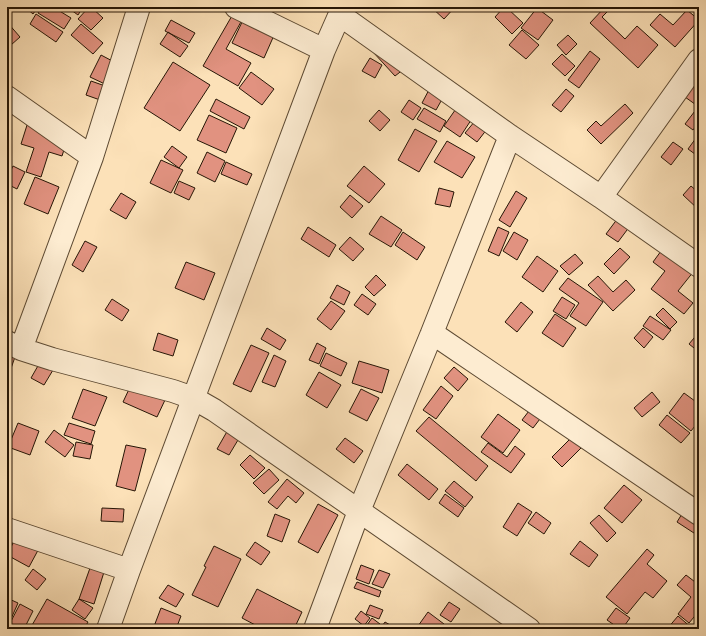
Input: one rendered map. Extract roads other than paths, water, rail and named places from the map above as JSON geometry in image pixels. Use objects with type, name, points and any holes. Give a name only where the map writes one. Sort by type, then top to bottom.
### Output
[{"type":"street","points":[[140,7],[92,157],[14,345],[52,359],[173,391],[193,398],[214,410],[529,629]]},
{"type":"street","points":[[236,7],[324,50]]},
{"type":"street","points":[[108,629],[128,570],[324,50],[342,11],[510,136],[601,197],[699,266]]},
{"type":"street","points":[[601,197],[699,60]]},
{"type":"street","points":[[7,97],[92,157]]},
{"type":"street","points":[[315,629],[359,511],[432,333],[510,136]]},
{"type":"street","points":[[432,333],[699,514]]},
{"type":"street","points":[[7,529],[128,570]]}]
